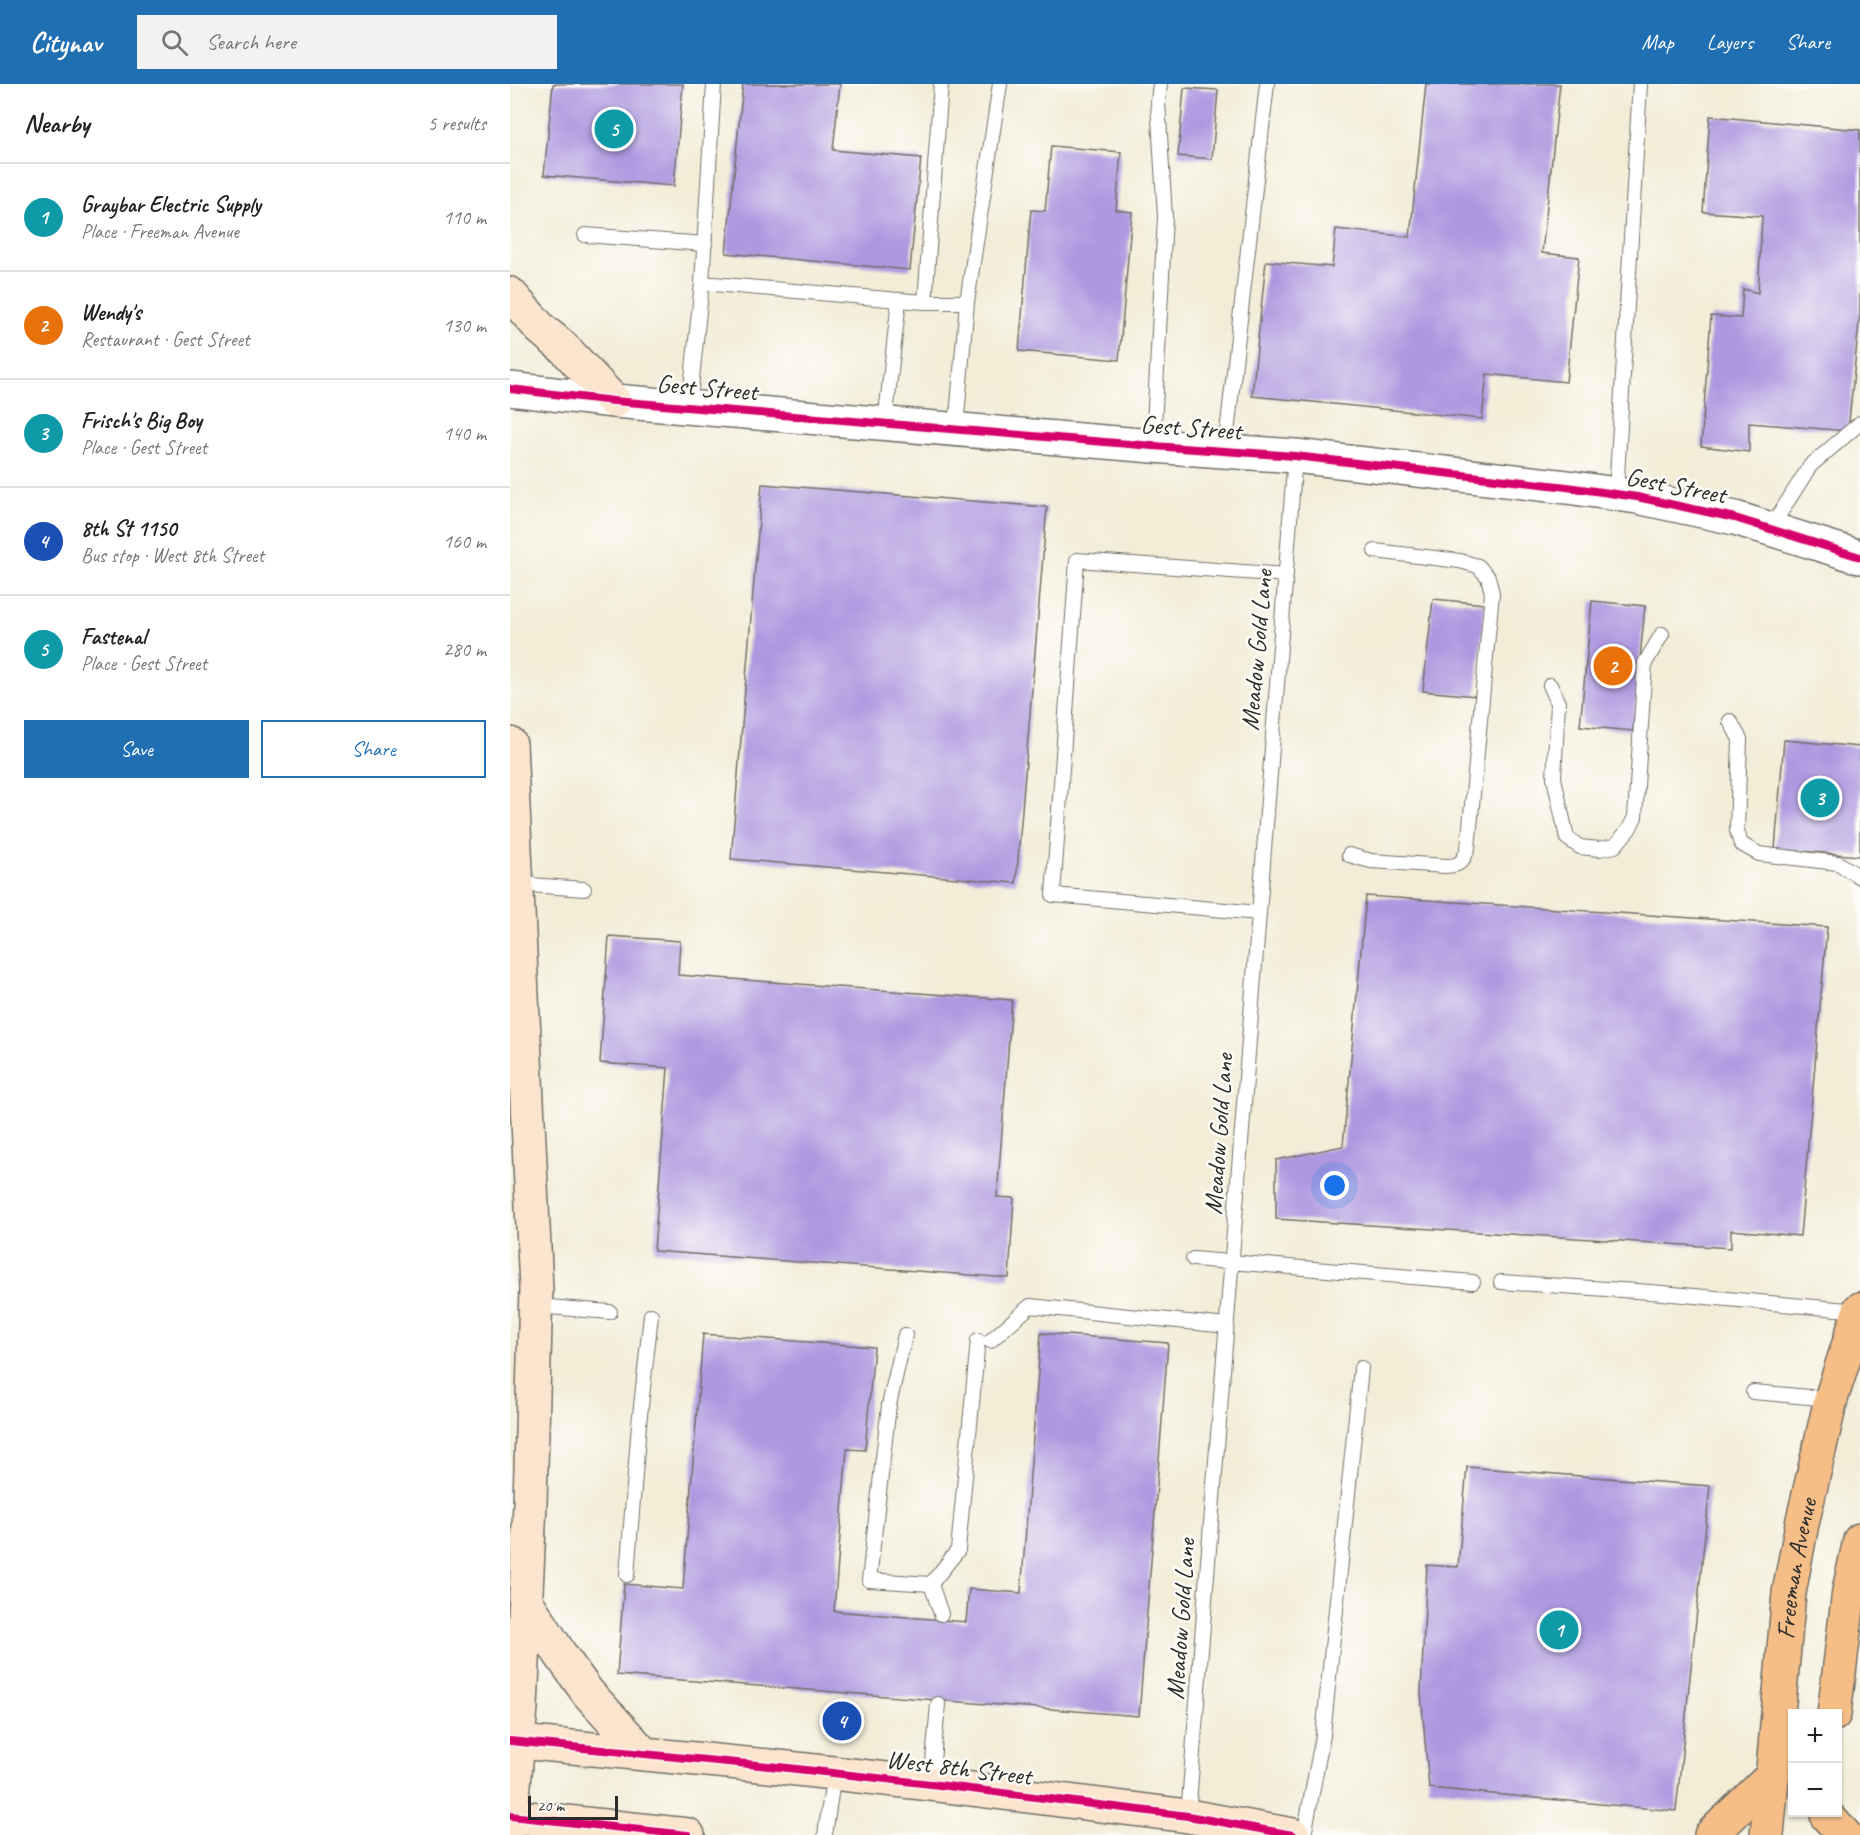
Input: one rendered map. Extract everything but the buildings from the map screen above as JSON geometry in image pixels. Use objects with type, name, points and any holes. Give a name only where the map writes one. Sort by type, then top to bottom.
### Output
[{"type":"main road","points":[[510,294],[541,329],[564,348],[614,400]]},
{"type":"main road","points":[[510,744],[536,1306],[518,1611],[510,1820],[604,1831],[688,1835]]},
{"type":"main road","name":"Freeman Avenue","points":[[1767,1835],[1789,1593],[1802,1524],[1831,1399],[1860,1310]]},
{"type":"main road","points":[[1834,1709],[1849,1591],[1860,1540]]},
{"type":"main road","points":[[518,1611],[560,1654],[588,1693],[643,1753]]},
{"type":"main road","name":"West 8th Street","points":[[514,1741],[930,1784],[1188,1816],[1293,1835]]},
{"type":"main road","points":[[1711,1835],[1773,1775]]},
{"type":"street","name":"Gest Street","points":[[510,389],[689,407],[1295,456],[1567,487],[1616,494],[1734,518],[1860,557]]},
{"type":"lane","points":[[689,407],[702,283],[714,84]]},
{"type":"lane","points":[[925,302],[941,84]]},
{"type":"lane","points":[[956,428],[967,302],[1000,84]]},
{"type":"lane","points":[[1153,446],[1165,217],[1158,102],[1160,84]]},
{"type":"lane","points":[[1225,450],[1267,84]]},
{"type":"lane","points":[[1616,494],[1640,84]]},
{"type":"lane","points":[[585,235],[705,244]]},
{"type":"lane","points":[[702,283],[925,302],[967,302]]},
{"type":"lane","points":[[885,423],[899,300]]},
{"type":"lane","points":[[1770,529],[1810,466],[1860,423]]},
{"type":"lane","name":"Meadow Gold Lane","points":[[1188,1816],[1295,456]]},
{"type":"lane","points":[[1349,855],[1371,861],[1445,866],[1457,866],[1464,861],[1468,848],[1492,593],[1488,577],[1479,566],[1460,561],[1375,551]]},
{"type":"lane","points":[[1259,913],[1053,895],[1077,560],[1286,575]]},
{"type":"lane","points":[[1550,685],[1558,703],[1554,778],[1568,838],[1580,847],[1599,849],[1616,846],[1635,817],[1645,663],[1662,633]]},
{"type":"lane","points":[[1730,721],[1740,739],[1737,831],[1741,844],[1759,854],[1838,863],[1860,877]]},
{"type":"lane","points":[[517,884],[584,890]]},
{"type":"lane","points":[[1193,1259],[1473,1282]]},
{"type":"lane","points":[[1501,1282],[1860,1310]]},
{"type":"lane","points":[[536,1306],[610,1312]]},
{"type":"lane","points":[[930,1584],[958,1550],[984,1341],[1030,1306],[1227,1326]]},
{"type":"lane","points":[[627,1575],[639,1424],[651,1315]]},
{"type":"lane","points":[[905,1335],[889,1405],[869,1580],[930,1584]]},
{"type":"lane","points":[[1304,1835],[1323,1735],[1361,1368]]},
{"type":"lane","points":[[1753,1392],[1831,1399]]},
{"type":"lane","points":[[930,1584],[941,1614]]},
{"type":"lane","points":[[930,1784],[938,1704]]},
{"type":"lane","points":[[825,1835],[834,1773]]},
{"type":"cycle path","points":[[510,389],[614,401],[1295,456],[1567,487],[1637,497],[1735,518],[1860,557]]},
{"type":"cycle path","points":[[510,1741],[931,1784],[1188,1816],[1293,1835]]},
{"type":"cycle path","points":[[510,1816],[688,1835]]},
{"type":"place","name":"Fastenal","points":[[614,129]]},
{"type":"place","name":"Wendy's","points":[[1613,666]]},
{"type":"place","name":"Frisch's Big Boy","points":[[1820,798]]},
{"type":"place","name":"Graybar Electric Supply","points":[[1559,1630]]},
{"type":"place","name":"8th St 1150","points":[[842,1721]]}]
